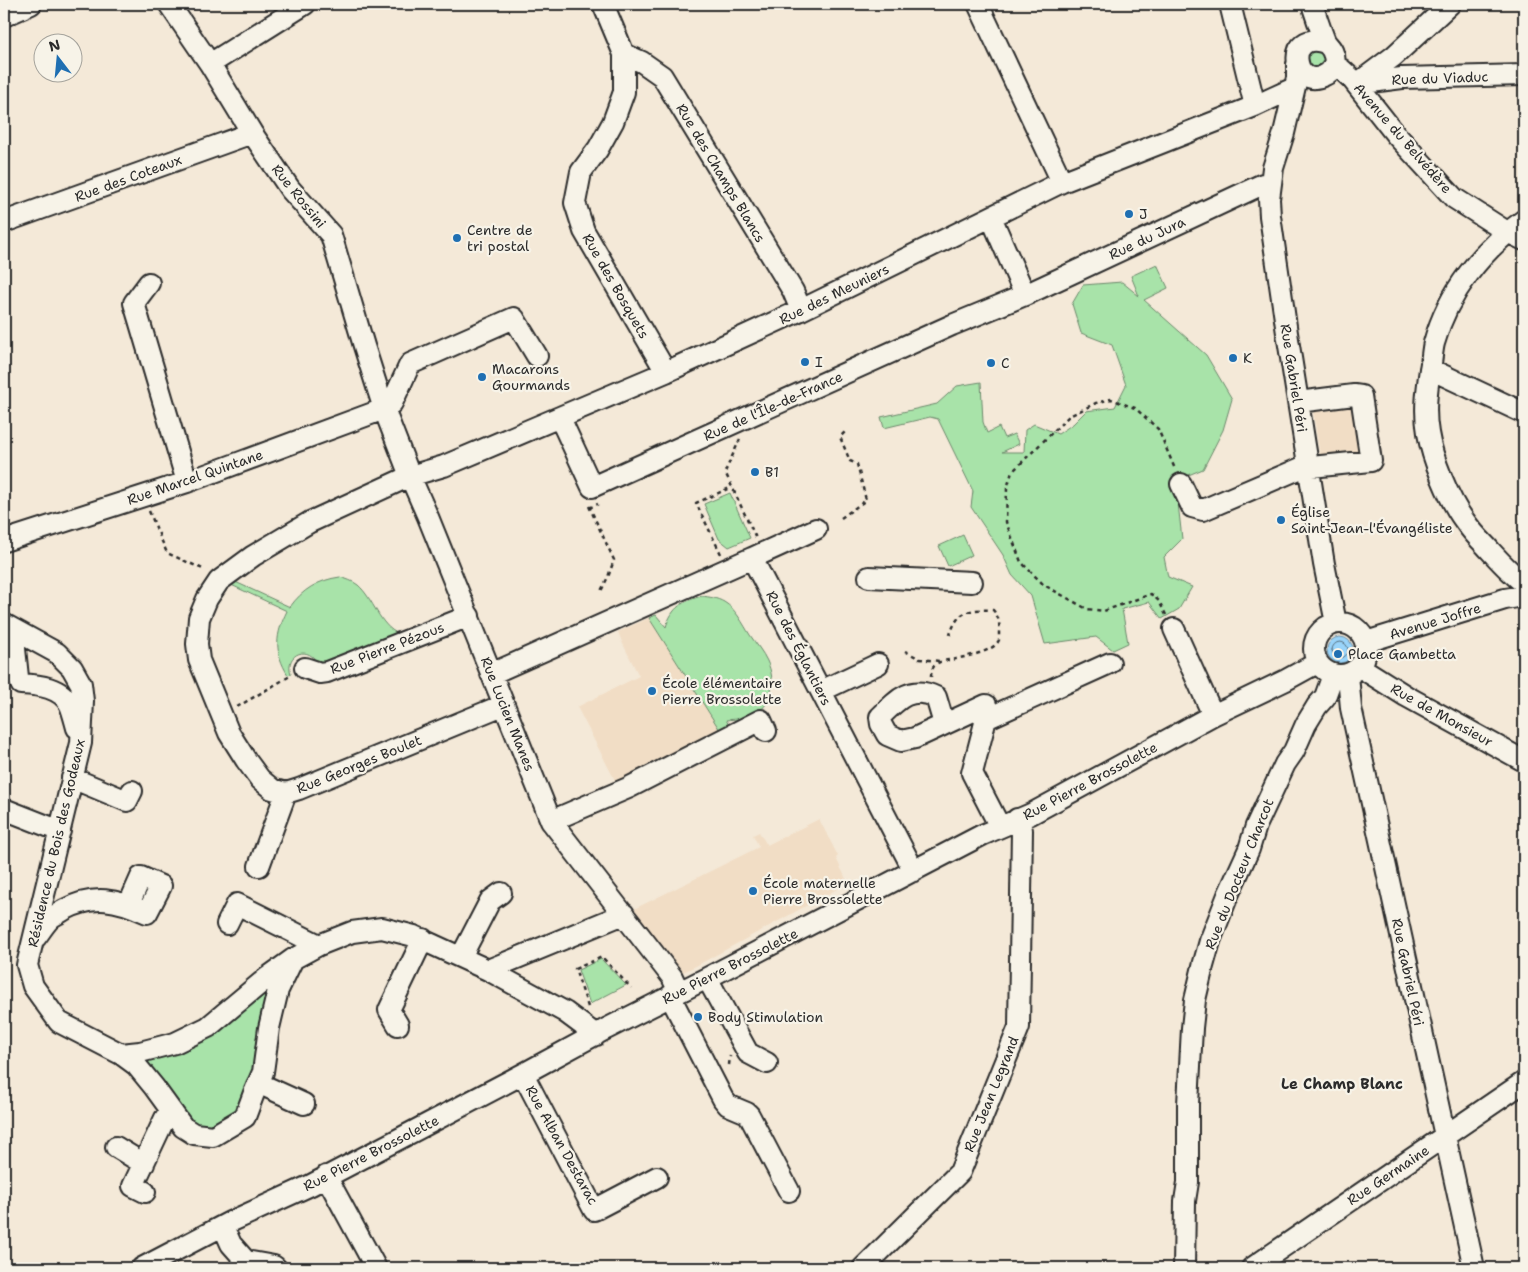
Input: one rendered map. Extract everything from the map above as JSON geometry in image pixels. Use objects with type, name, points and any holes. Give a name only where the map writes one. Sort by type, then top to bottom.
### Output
[{"type":"street","points":[[4,16],[31,4]]},
{"type":"street","name":"Rue Rossini","points":[[169,4],[290,189],[331,235],[384,409]]},
{"type":"street","points":[[210,64],[305,4]]},
{"type":"street","name":"Rue des Bosquets","points":[[603,4],[624,54],[624,92],[613,122],[598,149],[581,172],[574,203],[584,232],[666,372]]},
{"type":"street","points":[[978,4],[1062,182]]},
{"type":"street","points":[[1230,4],[1255,106]]},
{"type":"street","points":[[1307,4],[1317,43],[1333,51],[1334,57],[1334,66],[1326,75],[1316,78],[1306,75],[1301,70],[1297,64],[1297,57],[1299,51],[1317,43]]},
{"type":"street","points":[[1312,4],[1317,43]]},
{"type":"street","points":[[1356,84],[1394,56],[1450,4]]},
{"type":"street","name":"Rue des Champs Blancs","points":[[624,54],[642,62],[662,76],[793,291],[801,310]]},
{"type":"street","name":"Rue Gabriel Péri","points":[[1297,64],[1295,97],[1273,168],[1270,216],[1308,466],[1336,623]]},
{"type":"street","name":"Avenue du Belvédère","points":[[1334,66],[1341,69],[1356,84],[1397,136],[1454,198],[1515,236]]},
{"type":"street","name":"Rue du Viaduc","points":[[1356,84],[1402,78],[1524,76]]},
{"type":"street","name":"Rue Gabriel Péri","points":[[1295,97],[1316,78]]},
{"type":"street","name":"Rue des Meuniers","points":[[410,476],[444,466],[666,372],[801,310],[1062,182],[1255,106],[1295,97]]},
{"type":"street","name":"Rue des Coteaux","points":[[4,222],[252,133]]},
{"type":"street","name":"Rue du Jura","points":[[1025,295],[1263,184],[1271,184]]},
{"type":"street","points":[[991,217],[1025,295]]},
{"type":"street","points":[[1518,589],[1463,519],[1451,499],[1437,466],[1428,433],[1426,397],[1434,343],[1447,308],[1468,273],[1515,236],[1524,220]]},
{"type":"street","points":[[149,283],[134,303],[187,482]]},
{"type":"street","name":"Rue de l'Île-de-France","points":[[592,487],[952,325],[1025,295]]},
{"type":"street","points":[[384,409],[392,403],[410,364],[514,318],[537,356]]},
{"type":"street","points":[[1430,369],[1524,413]]},
{"type":"street","points":[[1181,484],[1192,507],[1203,510],[1301,468],[1371,461],[1361,396],[1354,395],[1298,402]]},
{"type":"street","name":"Rue Marcel Quintane","points":[[4,541],[187,482],[384,409]]},
{"type":"street","name":"Rue Lucien Manes","points":[[384,409],[551,821],[672,977],[675,994],[723,1099],[728,1105],[749,1115],[789,1191]]},
{"type":"street","points":[[560,418],[592,487]]},
{"type":"street","name":"Rue Georges Boulet","points":[[410,476],[310,522],[253,556],[219,581],[207,599],[198,618],[197,644],[199,660],[229,732],[260,779],[272,790],[286,792],[299,789],[504,705]]},
{"type":"street","points":[[491,674],[816,529]]},
{"type":"street","name":"Rue des Églantiers","points":[[757,556],[821,691],[914,871]]},
{"type":"street","points":[[869,577],[972,582]]},
{"type":"street","name":"Avenue Joffre","points":[[1366,642],[1518,589]]},
{"type":"street","name":"Rue Pierre Pézous","points":[[304,668],[320,673],[327,672],[468,616]]},
{"type":"street","points":[[1336,623],[1351,625],[1358,629],[1366,642],[1366,655],[1347,672],[1327,672],[1317,663],[1313,648],[1318,635],[1323,629],[1336,623]]},
{"type":"street","points":[[9,627],[21,684],[36,685],[56,690],[70,704],[81,743]]},
{"type":"street","name":"Résidence du Bois des Godeaux","points":[[9,627],[57,652],[72,668],[81,684],[83,701],[81,743],[27,965],[33,986],[59,1022],[121,1054],[136,1064],[183,1127],[194,1134],[213,1136],[245,1117],[263,1072],[269,1028],[278,990],[293,959]]},
{"type":"street","points":[[1174,629],[1213,715]]},
{"type":"street","name":"Rue Pierre Brossolette","points":[[142,1268],[326,1176],[982,835],[1031,814],[1213,715],[1317,663]]},
{"type":"street","points":[[821,691],[878,664]]},
{"type":"street","points":[[944,724],[936,698],[927,693],[914,692],[903,697],[880,717],[881,724],[887,735],[901,741],[915,738],[986,706],[986,719],[1110,664]]},
{"type":"street","name":"Rue Gabriel Péri","points":[[1347,672],[1351,708],[1474,1268]]},
{"type":"street","name":"Rue de Monsieur","points":[[1347,672],[1406,696],[1524,761]]},
{"type":"street","name":"Rue du Docteur Charcot","points":[[1184,1268],[1184,1201],[1188,1182],[1188,1104],[1192,1028],[1195,1000],[1210,941],[1249,849],[1256,826],[1284,764],[1294,752],[1306,724],[1317,706],[1347,672]]},
{"type":"street","name":"Rue Jean Legrand","points":[[862,1268],[960,1172],[1018,1027],[1022,830],[1009,823],[972,773],[986,719]]},
{"type":"street","points":[[551,821],[628,788],[761,720],[766,731]]},
{"type":"street","points":[[72,778],[127,801],[132,791]]},
{"type":"street","points":[[259,866],[286,792]]},
{"type":"street","points":[[4,809],[60,831]]},
{"type":"street","points":[[461,957],[490,901],[501,893]]},
{"type":"street","points":[[32,942],[52,917],[74,905],[91,899],[129,904]]},
{"type":"street","points":[[227,924],[237,904],[319,945]]},
{"type":"street","points":[[488,970],[624,914]]},
{"type":"street","points":[[121,1054],[140,1052],[175,1043],[208,1027],[268,977],[293,959],[319,945],[352,932],[382,928],[414,936],[488,970],[565,1012],[596,1035]]},
{"type":"street","points":[[398,1024],[389,1010],[423,940]]},
{"type":"street","points":[[707,978],[748,1053],[767,1062]]},
{"type":"street","name":"Rue Alban Destarac","points":[[523,1074],[594,1210],[657,1177]]},
{"type":"street","name":"Rue Germaine","points":[[1252,1268],[1524,1082]]},
{"type":"street","points":[[258,1083],[304,1104]]},
{"type":"street","points":[[145,1192],[134,1186],[165,1118],[172,1113]]},
{"type":"street","points":[[116,1147],[144,1164]]},
{"type":"street","points":[[326,1176],[376,1268]]},
{"type":"street","points":[[223,1226],[231,1244],[246,1261],[276,1268]]},
{"type":"path","points":[[1174,629],[1159,601],[1151,594],[1104,611],[1087,609],[1044,584],[1021,562],[1006,522],[1007,488],[1012,472],[1069,416],[1096,403],[1111,399],[1135,408],[1158,429],[1181,484]]},
{"type":"path","points":[[841,518],[866,500],[857,464],[850,461],[840,438],[845,432]]},
{"type":"path","points":[[740,439],[725,472],[757,556]]},
{"type":"path","points":[[592,487],[589,508],[614,560],[601,591]]},
{"type":"path","points":[[728,569],[696,503],[732,487]]},
{"type":"path","points":[[143,496],[167,553],[223,578]]},
{"type":"path","points":[[905,651],[920,659],[939,661],[956,659],[992,649],[999,640],[997,615],[993,610],[978,609],[968,611],[956,619],[950,635]]},
{"type":"path","points":[[936,698],[931,674],[934,666],[939,661]]},
{"type":"path","points":[[222,716],[304,668]]},
{"type":"path","points":[[589,1010],[575,969],[602,957],[631,988]]},
{"type":"shaded area","points":[[1369,389],[1380,462],[1322,469],[1311,397]]},
{"type":"shaded area","name":"École élémentaire Pierre Brossolette","points":[[649,618],[723,735],[617,784],[577,707],[639,676],[618,632]]},
{"type":"shaded area","name":"École maternelle Pierre Brossolette","points":[[819,819],[838,856],[836,858],[848,883],[694,967],[672,977],[624,914],[759,847],[753,835],[759,832],[767,845]]},
{"type":"green space","points":[[1319,48],[1323,56],[1322,62],[1318,67],[1309,66],[1304,54]]},
{"type":"green space","points":[[1157,264],[1168,288],[1144,300],[1206,355],[1232,399],[1223,430],[1203,469],[1174,481],[1182,539],[1164,557],[1168,577],[1192,587],[1179,609],[1162,619],[1149,602],[1122,609],[1128,643],[1113,650],[1096,637],[1045,644],[1031,596],[1012,575],[1003,555],[971,507],[973,491],[938,419],[930,417],[884,428],[881,417],[937,404],[957,386],[981,382],[983,422],[987,433],[999,427],[1004,438],[1014,434],[1019,444],[1002,452],[1024,452],[1025,430],[1034,424],[1058,434],[1073,424],[1086,411],[1115,407],[1126,385],[1112,345],[1081,333],[1072,304],[1083,285],[1122,282],[1139,296],[1131,276]]},
{"type":"green space","points":[[730,493],[750,538],[729,547],[719,539],[704,504]]},
{"type":"green space","points":[[963,535],[972,555],[948,566],[939,546]]},
{"type":"green space","points":[[340,577],[358,585],[386,625],[399,634],[318,665],[314,658],[309,655],[299,654],[294,656],[291,661],[291,674],[288,675],[283,667],[278,651],[278,636],[287,611],[227,583],[231,580],[290,607],[311,587],[332,578]]},
{"type":"green space","points":[[702,596],[721,601],[728,605],[739,617],[764,654],[772,676],[771,691],[765,705],[753,715],[740,719],[726,720],[732,730],[723,735],[649,618],[656,615],[666,627],[671,614],[679,606],[689,600]]},
{"type":"green space","points":[[601,959],[626,985],[590,1004],[578,970]]},
{"type":"green space","points":[[272,981],[259,1071],[239,1113],[218,1129],[192,1127],[148,1070],[149,1056]]},
{"type":"water","points":[[1340,637],[1349,641],[1353,650],[1349,659],[1340,663],[1331,659],[1327,650],[1331,641]]},
{"type":"place","name":"J","points":[[1129,214]]},
{"type":"place","name":"Centre de tri postal","points":[[457,238]]},
{"type":"place","name":"K","points":[[1233,358]]},
{"type":"place","name":"I","points":[[805,362]]},
{"type":"place","name":"C","points":[[991,363]]},
{"type":"place","name":"Macarons Gourmands","points":[[482,377]]},
{"type":"place","name":"B1","points":[[755,472]]},
{"type":"place","name":"Église Saint-Jean-l'Évangéliste","points":[[1281,520]]},
{"type":"place","name":"Place Gambetta","points":[[1338,654]]},
{"type":"place","name":"École élémentaire Pierre Brossolette","points":[[652,691]]},
{"type":"place","name":"École maternelle Pierre Brossolette","points":[[753,891]]},
{"type":"place","name":"Body Stimulation","points":[[698,1017]]},
{"type":"district","name":"Le Champ Blanc","points":[[1342,1084]]}]
